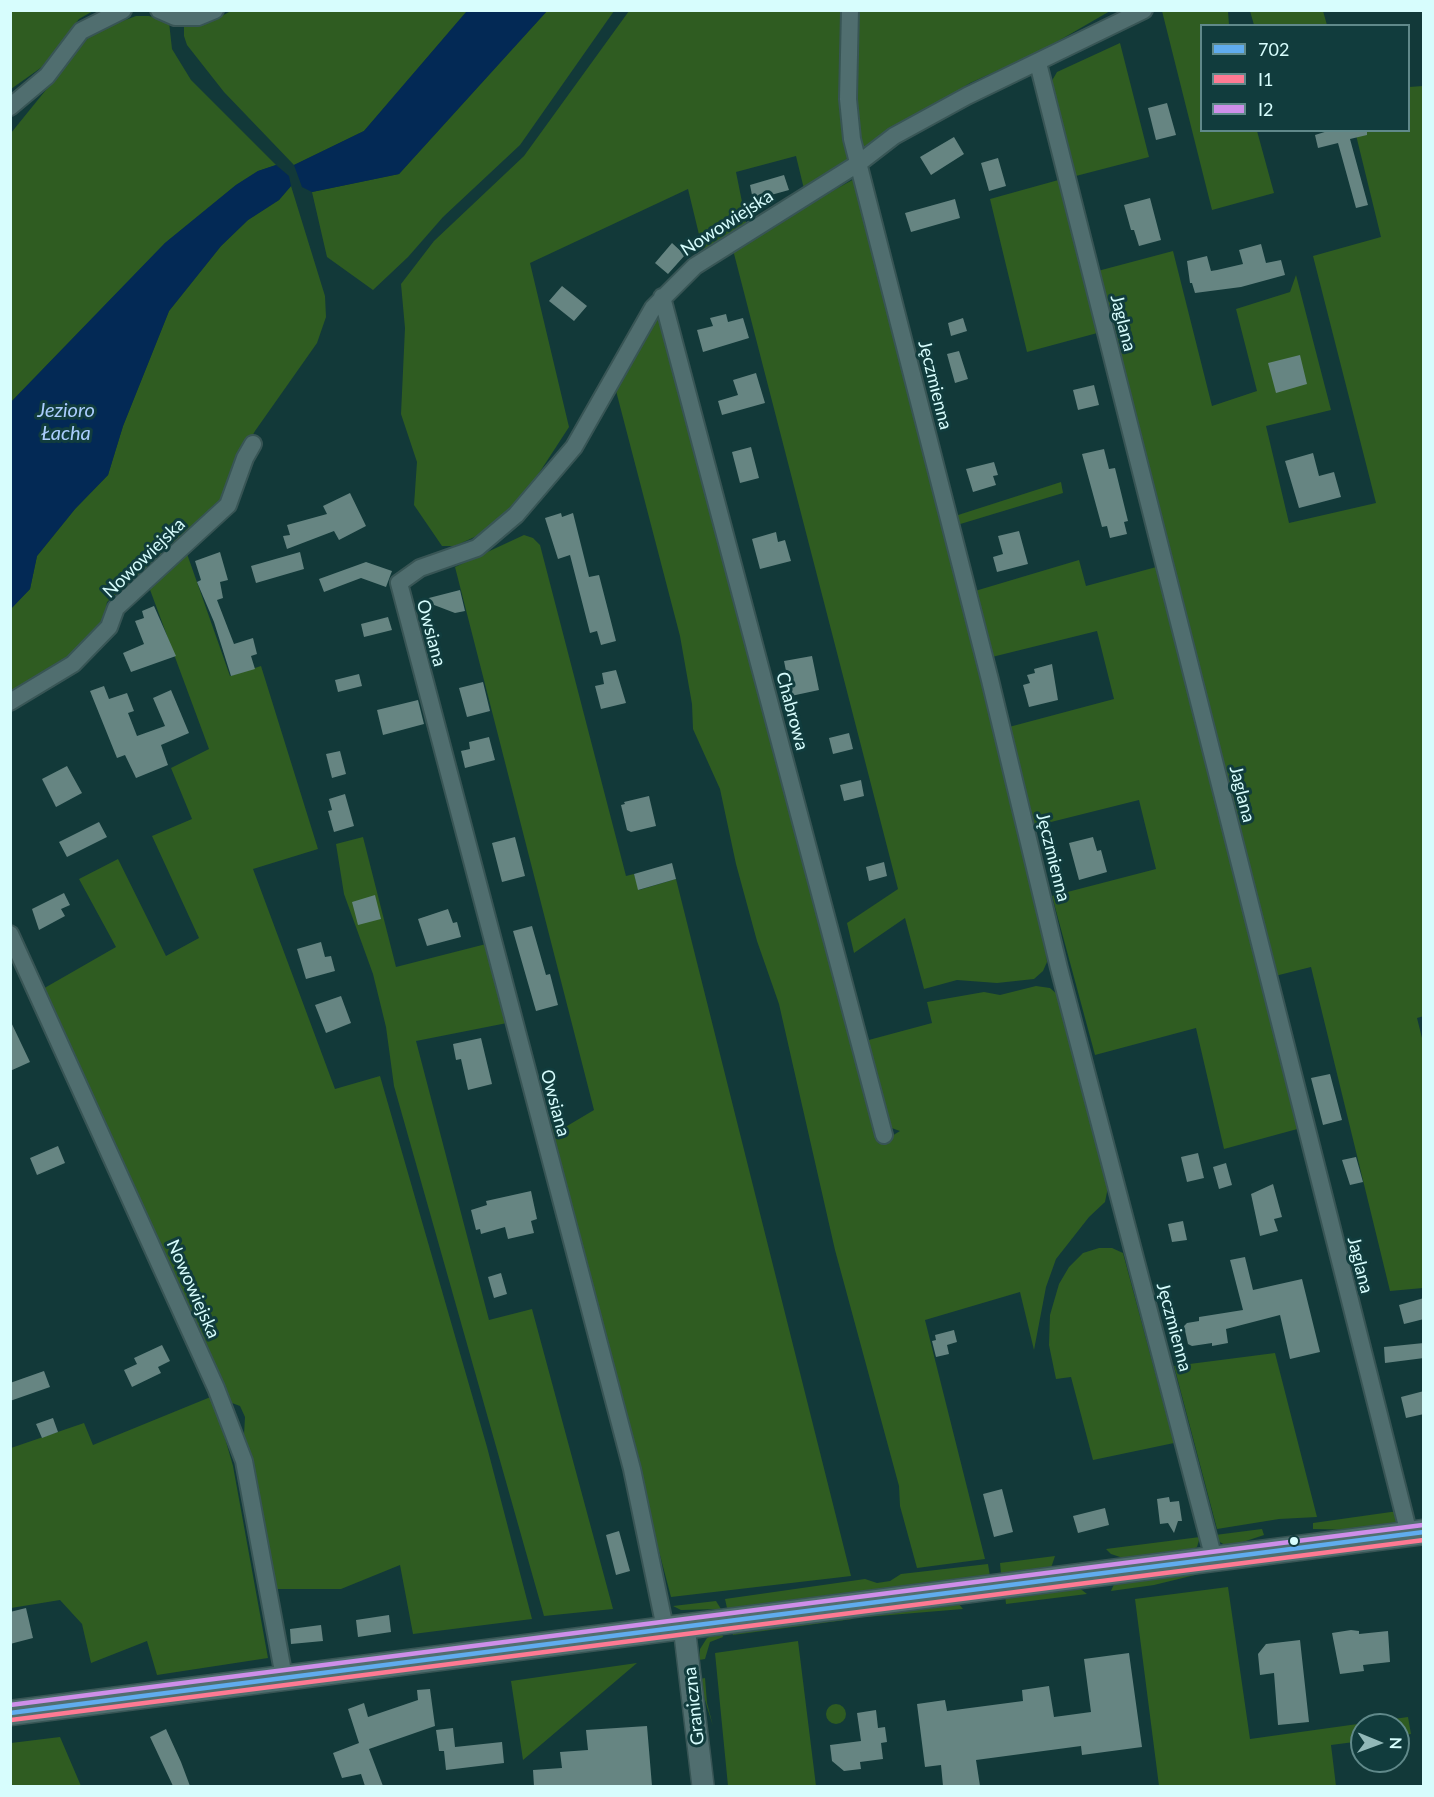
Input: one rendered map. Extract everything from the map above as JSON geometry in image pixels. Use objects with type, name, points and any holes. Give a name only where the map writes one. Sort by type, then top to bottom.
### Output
[{"type":"main road","points":[[10,1713],[1416,1533]]},
{"type":"street","points":[[10,107],[47,76],[81,31],[123,10]]},
{"type":"street","points":[[159,10],[175,17],[198,17],[215,10]]},
{"type":"street","name":"Jęczmienna","points":[[850,10],[848,99],[852,139],[990,680],[1059,968],[1214,1559]]},
{"type":"street","name":"Nowowiejska","points":[[399,590],[399,583],[405,576],[477,548],[516,514],[574,447],[644,323],[662,297],[703,260],[859,163],[894,136],[967,96],[1144,10]]},
{"type":"street","name":"Jaglana","points":[[1038,63],[1416,1533]]},
{"type":"street","name":"Chabrowa","points":[[662,297],[884,1135]]},
{"type":"street","name":"Nowowiejska","points":[[10,702],[73,664],[109,627],[116,608],[228,505],[245,458],[253,444]]},
{"type":"street","name":"Owsiana","points":[[399,590],[674,1627]]},
{"type":"street","name":"Nowowiejska","points":[[10,934],[216,1388],[244,1461],[284,1677]]},
{"type":"street","name":"Graniczna","points":[[674,1627],[703,1786]]},
{"type":"green space","points":[[11,10],[93,11],[79,19],[42,67],[11,89]]},
{"type":"green space","points":[[231,11],[467,11],[364,131],[294,165],[224,92],[187,45],[184,26],[212,21]]},
{"type":"green space","points":[[547,11],[614,11],[520,145],[443,217],[408,257],[373,290],[327,257],[312,192],[399,174]]},
{"type":"green space","points":[[629,11],[844,11],[849,162],[804,189],[796,156],[736,172],[747,227],[703,251],[688,189],[530,263],[569,427],[517,507],[481,534],[455,546],[442,546],[414,505],[417,462],[401,414],[405,328],[401,284],[434,241],[524,156]]},
{"type":"green space","points":[[856,11],[1110,11],[1041,51],[970,83],[862,152],[853,124]]},
{"type":"green space","points":[[1162,11],[1228,11],[1229,24],[1200,24],[1200,132],[1257,132],[1274,193],[1212,210]]},
{"type":"green space","points":[[1250,11],[1323,11],[1327,24],[1254,24]]},
{"type":"green space","points":[[136,16],[149,16],[169,22],[172,49],[191,80],[276,165],[258,171],[236,185],[165,243],[11,402],[11,133],[88,38],[112,25]]},
{"type":"green space","points":[[1120,43],[1149,157],[1072,177],[1050,84],[1057,72]]},
{"type":"green space","points":[[1423,86],[1424,1016],[1417,1018],[1424,1046],[1423,1288],[1390,1291],[1311,967],[1271,977],[1094,272],[1173,251],[1212,406],[1257,391],[1236,309],[1290,292],[1296,275],[1331,410],[1266,426],[1289,523],[1376,503],[1313,256],[1381,237],[1355,132],[1410,132],[1410,87]]},
{"type":"green space","points":[[856,178],[1045,938],[1047,962],[1043,971],[1034,979],[997,983],[957,980],[924,989],[905,918],[854,953],[847,923],[898,889],[732,246]]},
{"type":"green space","points":[[1062,179],[1101,332],[1027,352],[990,199]]},
{"type":"green space","points":[[291,186],[325,296],[326,317],[317,343],[255,431],[230,476],[220,504],[107,602],[104,620],[84,645],[11,695],[10,609],[30,589],[37,556],[75,509],[108,475],[123,426],[169,311],[221,246],[248,220],[279,200]]},
{"type":"green space","points":[[660,307],[879,1144],[900,1131],[886,1126],[865,1041],[932,1023],[927,1002],[984,992],[1000,995],[1036,986],[1050,988],[1058,995],[1108,1187],[1105,1202],[1089,1217],[1056,1259],[1046,1287],[1034,1350],[1020,1292],[925,1320],[985,1559],[917,1568],[900,1506],[899,1486],[835,1250],[779,1004],[757,941],[736,864],[720,789],[693,729],[692,704],[680,636],[615,387]]},
{"type":"green space","points":[[1061,482],[1063,493],[957,525],[955,516]]},
{"type":"green space","points":[[524,535],[533,538],[540,545],[626,876],[634,874],[639,890],[676,879],[851,1576],[671,1597],[546,1122],[562,1129],[594,1110],[455,567]]},
{"type":"green space","points":[[186,551],[230,676],[261,666],[318,849],[253,869],[335,1089],[380,1076],[487,1447],[532,1619],[413,1634],[400,1565],[341,1589],[272,1589],[244,1435],[245,1417],[240,1406],[232,1403],[41,990],[116,947],[79,879],[118,859],[166,956],[199,938],[152,836],[192,819],[171,768],[209,749],[149,587]]},
{"type":"green space","points":[[1079,560],[1086,586],[1160,566],[1301,1128],[1224,1149],[1196,1028],[1095,1055],[1052,896],[1156,869],[1139,800],[1035,826],[1009,727],[1114,699],[1097,631],[992,657],[975,591]]},
{"type":"green space","points":[[363,837],[396,967],[486,944],[507,1023],[416,1041],[489,1320],[532,1309],[613,1609],[544,1616],[394,1086],[386,1027],[373,974],[344,894],[336,844]]},
{"type":"green space","points":[[1099,1248],[1112,1248],[1123,1253],[1174,1443],[1093,1460],[1071,1377],[1056,1379],[1049,1345],[1050,1315],[1059,1284],[1069,1267],[1083,1253]]},
{"type":"green space","points":[[1275,1353],[1317,1517],[1279,1519],[1217,1529],[1174,1366]]},
{"type":"green space","points":[[213,1396],[233,1466],[268,1658],[157,1675],[147,1641],[91,1663],[82,1624],[60,1600],[11,1608],[11,1448],[84,1423],[93,1445]]},
{"type":"green space","points":[[1398,1511],[1397,1524],[1357,1530],[1313,1529],[1313,1523]]},
{"type":"green space","points":[[1262,1529],[1264,1535],[1234,1545],[1225,1545],[1218,1541],[1215,1535]]},
{"type":"green space","points":[[1200,1537],[1197,1547],[1190,1551],[1123,1558],[1111,1554],[1106,1549]]},
{"type":"green space","points":[[1055,1556],[1051,1568],[1001,1574],[1000,1563]]},
{"type":"green space","points":[[988,1564],[990,1576],[729,1610],[725,1599],[865,1579],[877,1583],[890,1581],[901,1574]]},
{"type":"green space","points":[[1253,1565],[1199,1574],[1154,1585],[1111,1591],[1115,1582]]},
{"type":"green space","points":[[1078,1587],[1087,1594],[1006,1604],[1005,1595]]},
{"type":"green space","points":[[1228,1587],[1250,1739],[1350,1725],[1350,1743],[1331,1745],[1336,1786],[1159,1786],[1135,1599]]},
{"type":"green space","points":[[716,1601],[721,1609],[681,1610],[673,1606]]},
{"type":"green space","points":[[958,1603],[963,1609],[866,1617],[866,1615]]},
{"type":"green space","points":[[851,1617],[853,1619],[733,1635],[732,1631]]},
{"type":"green space","points":[[722,1631],[723,1637],[710,1642],[705,1659],[699,1660],[700,1649],[707,1638]]},
{"type":"green space","points":[[798,1641],[816,1786],[728,1786],[715,1653]]},
{"type":"green space","points":[[637,1663],[523,1760],[511,1681]]},
{"type":"green space","points":[[705,1678],[707,1703],[713,1726],[700,1679]]},
{"type":"green space","points":[[836,1704],[843,1707],[846,1714],[843,1721],[836,1724],[829,1721],[826,1714],[829,1707]]},
{"type":"green space","points":[[60,1737],[81,1786],[11,1786],[11,1743]]},
{"type":"water","points":[[467,11],[547,11],[399,174],[312,192],[302,187],[294,165],[364,131]]},
{"type":"water","name":"Jezioro Łacha","points":[[276,165],[289,176],[291,186],[279,200],[248,220],[221,246],[169,311],[123,426],[108,475],[75,509],[37,556],[30,589],[11,609],[11,402],[165,243],[236,185],[258,171]]},
{"type":"building","points":[[1167,103],[1176,135],[1156,140],[1148,108]]},
{"type":"building","points":[[1325,132],[1367,132],[1367,135],[1350,139],[1368,205],[1356,208],[1338,143],[1318,148],[1315,135]]},
{"type":"building","points":[[954,137],[964,154],[931,175],[920,157]]},
{"type":"building","points":[[998,158],[1006,186],[989,191],[981,163]]},
{"type":"building","points":[[784,175],[789,190],[753,200],[750,185]]},
{"type":"building","points":[[1150,198],[1161,240],[1139,246],[1134,230],[1131,230],[1124,205]]},
{"type":"building","points":[[955,199],[960,218],[911,232],[905,213]]},
{"type":"building","points":[[672,243],[685,255],[668,274],[655,263]]},
{"type":"building","points":[[1261,244],[1266,263],[1281,260],[1285,275],[1241,287],[1195,293],[1190,283],[1187,261],[1207,256],[1211,271],[1217,270],[1243,264],[1239,250]]},
{"type":"building","points":[[562,286],[587,306],[574,321],[549,301]]},
{"type":"building","points":[[726,314],[728,322],[743,318],[749,338],[703,352],[697,330],[713,326],[710,318]]},
{"type":"building","points":[[963,318],[967,331],[951,336],[948,323]]},
{"type":"building","points":[[959,351],[968,379],[955,383],[947,354]]},
{"type":"building","points":[[1300,355],[1307,384],[1276,393],[1268,363]]},
{"type":"building","points":[[756,373],[765,403],[722,415],[718,401],[738,395],[733,380]]},
{"type":"building","points":[[1094,385],[1099,405],[1078,410],[1073,390]]},
{"type":"building","points":[[751,447],[759,478],[740,483],[732,452]]},
{"type":"building","points":[[1104,449],[1109,469],[1115,468],[1128,521],[1124,522],[1127,534],[1110,538],[1107,526],[1102,527],[1082,454]]},
{"type":"building","points":[[1313,453],[1319,476],[1334,472],[1341,497],[1299,508],[1285,461]]},
{"type":"building","points":[[994,462],[998,475],[993,476],[996,485],[973,492],[966,469]]},
{"type":"building","points":[[350,493],[366,526],[339,540],[334,531],[287,549],[283,536],[290,535],[287,525],[327,514],[323,506]]},
{"type":"building","points":[[561,513],[562,517],[573,513],[589,577],[599,575],[616,641],[601,645],[597,631],[590,633],[570,555],[558,559],[545,518]]},
{"type":"building","points":[[1019,531],[1028,564],[997,572],[993,557],[1003,554],[998,536]]},
{"type":"building","points":[[776,532],[778,542],[785,540],[791,561],[760,569],[752,539]]},
{"type":"building","points":[[220,552],[228,580],[220,582],[223,598],[217,600],[234,644],[253,638],[257,654],[251,656],[255,669],[231,676],[214,622],[197,582],[201,580],[195,561]]},
{"type":"building","points":[[300,552],[304,569],[256,583],[251,566]]},
{"type":"building","points":[[366,562],[392,571],[386,587],[361,578],[324,592],[319,579]]},
{"type":"building","points":[[460,590],[465,611],[455,613],[421,600]]},
{"type":"building","points":[[154,606],[176,656],[131,672],[123,653],[144,644],[135,621],[144,618],[142,611]]},
{"type":"building","points":[[388,617],[392,630],[364,637],[361,624]]},
{"type":"building","points":[[812,656],[819,690],[791,696],[784,661]]},
{"type":"building","points":[[1052,664],[1058,700],[1029,707],[1023,685],[1030,683],[1027,675],[1035,673],[1034,669]]},
{"type":"building","points":[[616,670],[626,703],[601,709],[595,686],[604,684],[602,673]]},
{"type":"building","points":[[359,674],[362,686],[338,692],[335,680]]},
{"type":"building","points":[[483,682],[490,711],[467,717],[459,688]]},
{"type":"building","points":[[104,686],[109,699],[127,693],[134,711],[128,713],[137,736],[165,726],[153,698],[171,690],[189,733],[161,745],[168,765],[136,778],[125,755],[117,758],[90,691]]},
{"type":"building","points":[[418,700],[424,724],[383,735],[377,710]]},
{"type":"building","points":[[849,733],[853,749],[833,754],[829,738]]},
{"type":"building","points":[[489,737],[495,760],[465,768],[461,751],[470,749],[469,742]]},
{"type":"building","points":[[340,751],[346,774],[332,778],[326,754]]},
{"type":"building","points":[[67,766],[82,793],[56,807],[42,779]]},
{"type":"building","points":[[861,780],[864,796],[844,801],[840,785]]},
{"type":"building","points":[[345,794],[354,826],[334,832],[328,811],[332,810],[329,799]]},
{"type":"building","points":[[649,796],[656,826],[631,832],[627,830],[621,805],[625,804],[624,802]]},
{"type":"building","points":[[99,822],[107,837],[67,857],[59,842]]},
{"type":"building","points":[[515,837],[525,876],[502,882],[492,843]]},
{"type":"building","points":[[1093,837],[1097,851],[1101,850],[1107,872],[1079,880],[1069,843]]},
{"type":"building","points":[[884,862],[887,876],[869,881],[866,867]]},
{"type":"building","points":[[672,863],[676,879],[638,890],[634,874]]},
{"type":"building","points":[[64,893],[70,905],[61,909],[65,916],[39,930],[32,909]]},
{"type":"building","points":[[375,895],[381,919],[358,925],[352,902]]},
{"type":"building","points":[[448,909],[453,923],[457,922],[461,937],[427,946],[418,919]]},
{"type":"building","points":[[532,926],[546,975],[550,974],[558,1005],[536,1011],[513,931]]},
{"type":"building","points":[[321,942],[325,957],[331,956],[335,971],[306,979],[297,949]]},
{"type":"building","points":[[341,996],[351,1023],[326,1033],[315,1005]]},
{"type":"building","points":[[10,1020],[30,1062],[10,1071]]},
{"type":"building","points":[[481,1038],[492,1084],[468,1090],[461,1059],[456,1060],[453,1044]]},
{"type":"building","points":[[1330,1074],[1342,1120],[1323,1125],[1311,1078]]},
{"type":"building","points":[[58,1146],[65,1163],[37,1175],[30,1158]]},
{"type":"building","points":[[1198,1153],[1204,1178],[1187,1182],[1181,1157]]},
{"type":"building","points":[[1356,1157],[1363,1182],[1350,1185],[1342,1160]]},
{"type":"building","points":[[1226,1163],[1232,1185],[1219,1189],[1213,1167]]},
{"type":"building","points":[[1273,1184],[1282,1217],[1274,1219],[1278,1231],[1260,1236],[1251,1194]]},
{"type":"building","points":[[531,1191],[537,1219],[531,1221],[534,1233],[508,1239],[505,1227],[481,1234],[480,1229],[476,1230],[471,1210],[487,1205],[486,1201]]},
{"type":"building","points":[[1183,1221],[1187,1240],[1172,1242],[1168,1224]]},
{"type":"building","points":[[1245,1257],[1253,1290],[1302,1279],[1320,1352],[1290,1359],[1280,1315],[1226,1329],[1228,1343],[1212,1346],[1212,1343],[1192,1346],[1188,1344],[1184,1326],[1187,1323],[1199,1321],[1199,1317],[1243,1310],[1230,1260]]},
{"type":"building","points":[[501,1273],[507,1294],[494,1298],[488,1277]]},
{"type":"building","points":[[1424,1298],[1424,1319],[1404,1324],[1399,1305]]},
{"type":"building","points":[[954,1330],[957,1342],[947,1345],[949,1354],[936,1357],[932,1341],[936,1340],[935,1335]]},
{"type":"building","points":[[1424,1343],[1424,1358],[1385,1363],[1384,1347]]},
{"type":"building","points":[[162,1345],[170,1361],[158,1367],[161,1373],[132,1387],[124,1370],[137,1364],[134,1358]]},
{"type":"building","points":[[44,1371],[50,1387],[10,1401],[10,1383]]},
{"type":"building","points":[[1424,1391],[1424,1414],[1406,1418],[1401,1397]]},
{"type":"building","points":[[53,1418],[58,1432],[42,1438],[36,1424]]},
{"type":"building","points":[[1002,1489],[1013,1532],[994,1537],[983,1494]]},
{"type":"building","points":[[1169,1497],[1170,1502],[1179,1501],[1182,1521],[1178,1521],[1174,1533],[1168,1523],[1160,1524],[1157,1499]]},
{"type":"building","points":[[1105,1508],[1109,1525],[1078,1533],[1073,1516]]},
{"type":"building","points":[[619,1531],[630,1571],[616,1575],[606,1535]]},
{"type":"building","points":[[26,1608],[33,1638],[10,1644],[10,1612]]},
{"type":"building","points":[[389,1615],[391,1632],[358,1637],[356,1620]]},
{"type":"building","points":[[321,1625],[323,1641],[291,1644],[290,1629]]},
{"type":"building","points":[[1359,1631],[1359,1634],[1388,1631],[1390,1662],[1363,1665],[1364,1671],[1340,1674],[1332,1633]]},
{"type":"building","points":[[1300,1640],[1309,1722],[1278,1725],[1274,1673],[1260,1675],[1258,1654],[1266,1644]]},
{"type":"building","points":[[1129,1653],[1142,1747],[1082,1755],[1081,1746],[976,1760],[980,1786],[943,1786],[941,1765],[925,1767],[917,1704],[945,1700],[947,1711],[1023,1701],[1022,1690],[1049,1686],[1054,1717],[1091,1712],[1084,1659]]},
{"type":"building","points":[[430,1689],[435,1726],[369,1749],[383,1786],[365,1786],[361,1774],[342,1778],[333,1753],[359,1743],[348,1709],[364,1703],[368,1717],[418,1700],[417,1690]]},
{"type":"building","points":[[876,1710],[878,1728],[885,1727],[887,1742],[881,1743],[883,1759],[860,1762],[861,1769],[844,1771],[832,1761],[830,1745],[861,1741],[857,1713]]},
{"type":"building","points":[[647,1726],[652,1786],[534,1786],[533,1770],[562,1768],[560,1752],[588,1750],[586,1730]]},
{"type":"building","points":[[453,1728],[455,1747],[502,1742],[504,1763],[446,1770],[444,1751],[439,1751],[436,1730]]},
{"type":"building","points":[[166,1729],[190,1786],[173,1786],[150,1737]]},
{"type":"transit line","name":"I2","points":[[10,1705],[1423,1525]]},
{"type":"transit line","name":"702","points":[[10,1713],[1424,1532]]},
{"type":"transit line","name":"I1","points":[[11,1720],[1424,1540]]}]
